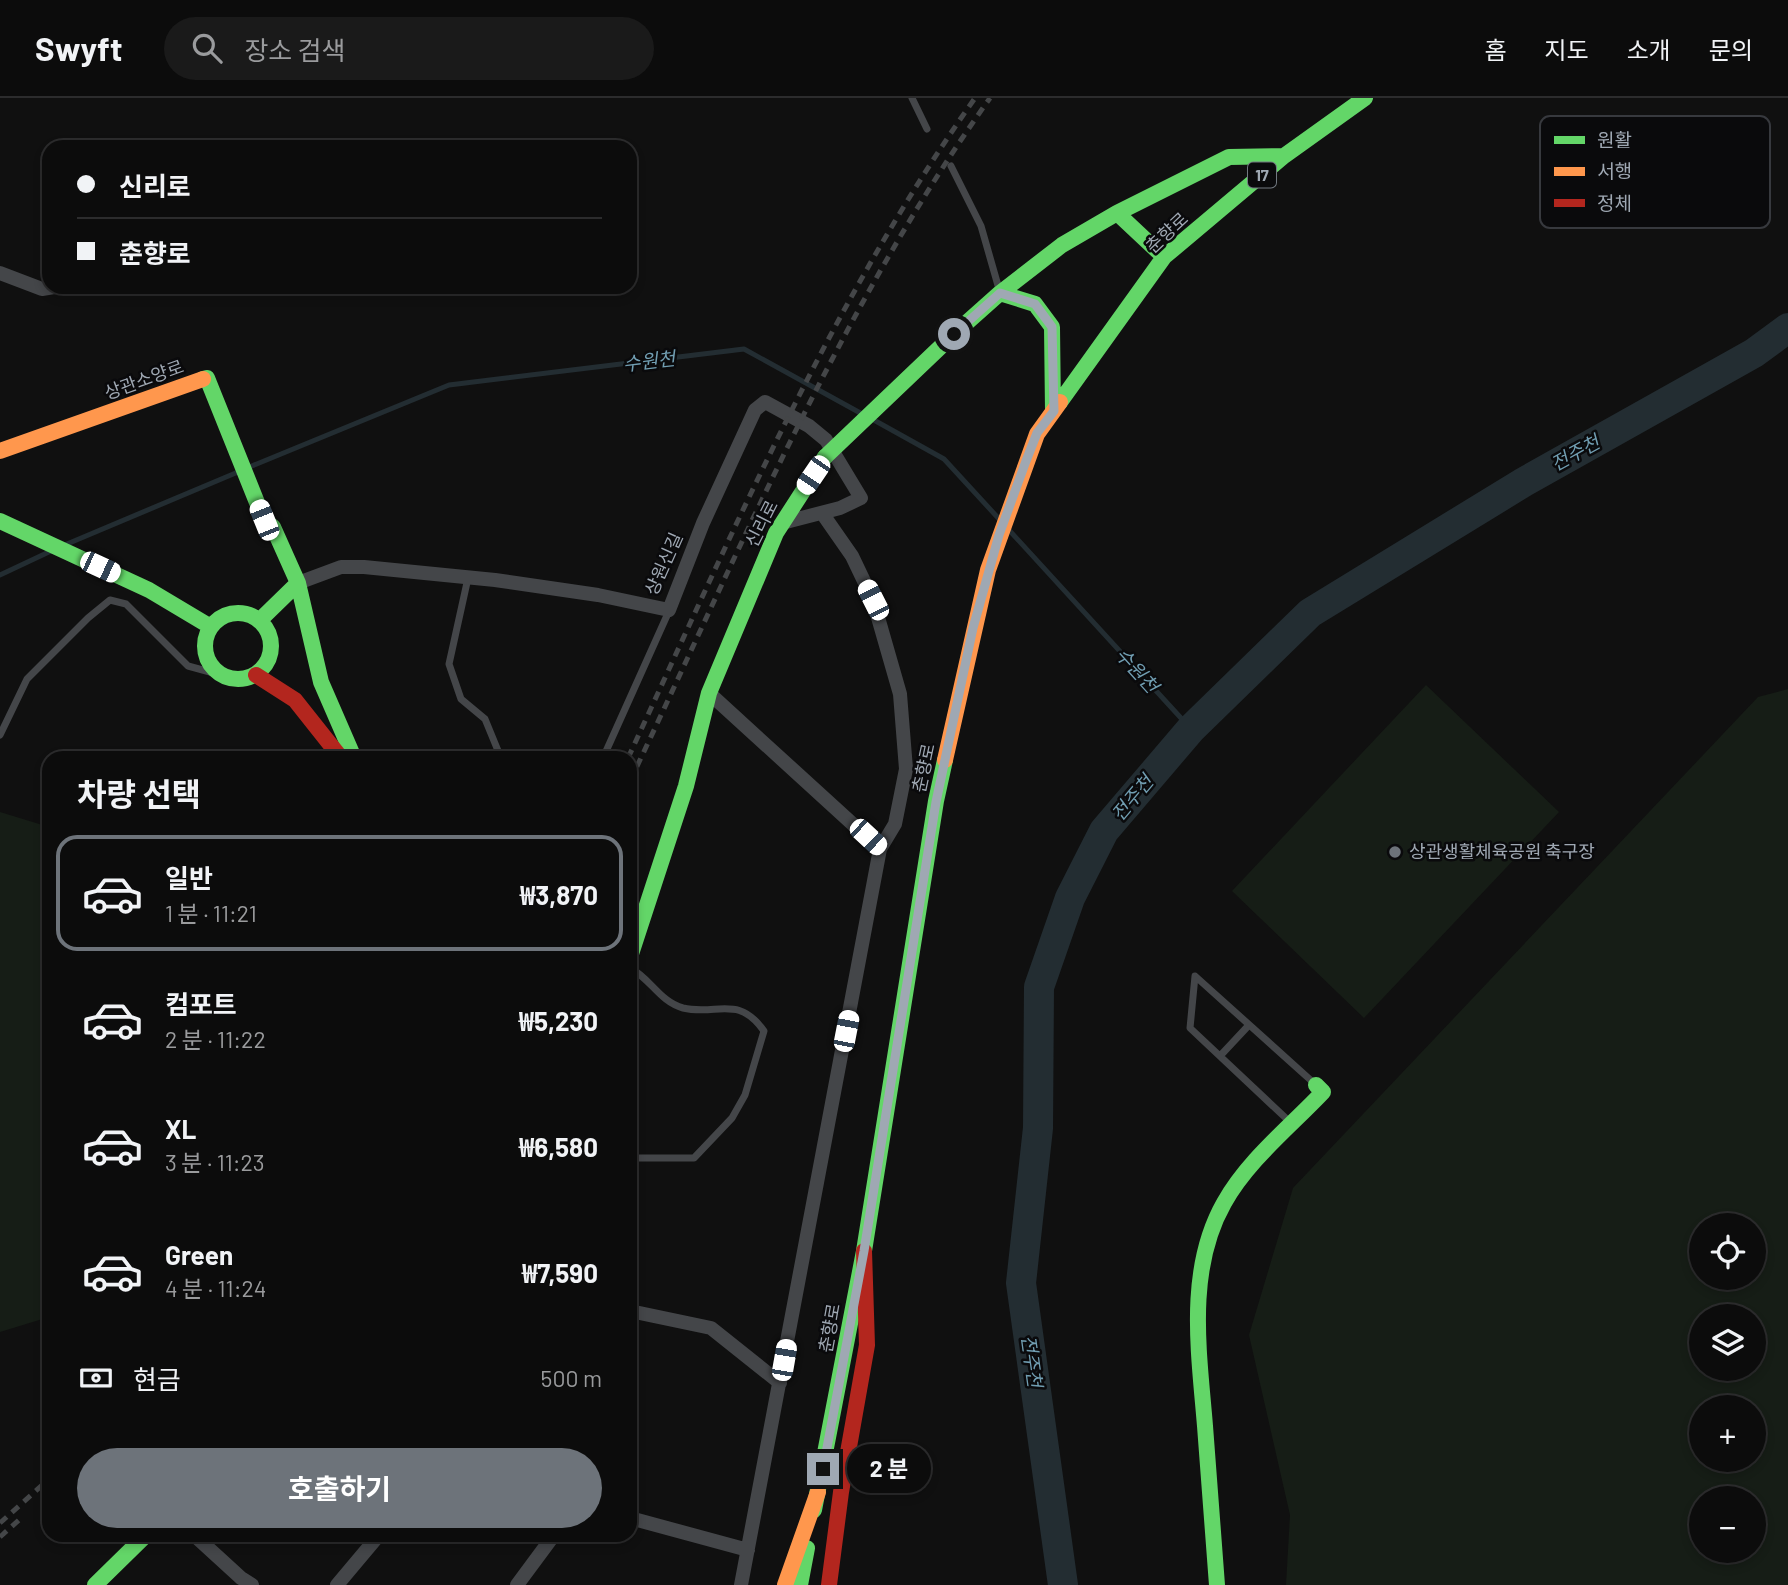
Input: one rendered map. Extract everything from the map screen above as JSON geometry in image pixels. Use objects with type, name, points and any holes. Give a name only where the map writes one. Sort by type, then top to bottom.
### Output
[{"type":"main road","name":"춘향로","points":[[800,1585],[864,1251],[936,802],[988,569],[1026,461],[1037,433],[1164,257],[1284,156],[1365,98]]},
{"type":"main road","name":"신리로","points":[[637,936],[686,786],[709,693],[782,523],[825,457],[954,334],[1000,293],[1062,245],[1117,213],[1229,157],[1284,156]]},
{"type":"main road","points":[[1117,213],[1164,257]]},
{"type":"main road","points":[[1000,293],[1035,304],[1052,327],[1054,411]]},
{"type":"main road","name":"상관소양로","points":[[0,451],[207,378],[264,520],[272,527],[298,583],[321,682],[351,751]]},
{"type":"main road","points":[[0,520],[149,590],[211,627]]},
{"type":"main road","points":[[260,620],[298,583]]},
{"type":"main road","points":[[238,612],[249,613],[260,620],[269,631],[272,643],[270,657],[256,675],[242,679],[221,675],[210,664],[206,654],[206,637],[211,627],[225,615],[238,612]]},
{"type":"main road","points":[[256,675],[280,685],[307,710],[336,751]]},
{"type":"main road","points":[[1217,1585],[1198,1334],[1198,1302],[1203,1259],[1226,1200],[1323,1092],[1316,1085]]},
{"type":"main road","points":[[829,1585],[841,1492],[867,1345],[864,1251]]},
{"type":"main road","points":[[785,1585],[818,1492]]},
{"type":"main road","points":[[95,1585],[139,1542]]},
{"type":"street","points":[[0,272],[42,289]]},
{"type":"street","name":"상원신길","points":[[298,583],[341,567],[364,566],[598,595],[669,610],[708,511],[755,410],[765,402],[809,426],[826,440],[862,498],[822,513],[782,523]]},
{"type":"street","points":[[741,1585],[880,849],[895,824],[906,769],[900,694],[873,600],[852,556],[822,513]]},
{"type":"street","points":[[709,693],[880,849]]},
{"type":"street","points":[[637,1312],[712,1328],[780,1383]]},
{"type":"street","points":[[637,1520],[748,1550]]},
{"type":"street","points":[[202,1542],[252,1585]]},
{"type":"street","points":[[337,1585],[373,1542]]},
{"type":"street","points":[[517,1585],[549,1542]]},
{"type":"lane","points":[[912,98],[927,129]]},
{"type":"lane","points":[[950,166],[981,226],[1000,293]]},
{"type":"lane","points":[[468,577],[449,663],[461,699],[485,719],[497,751]]},
{"type":"lane","points":[[0,735],[27,680],[88,618],[110,600],[126,604],[188,666],[221,675]]},
{"type":"lane","points":[[606,751],[669,610]]},
{"type":"lane","points":[[637,974],[670,1002],[695,1009],[721,1007],[741,1010],[750,1015],[764,1031],[764,1040],[745,1095],[732,1118],[694,1158],[637,1158]]},
{"type":"lane","points":[[1293,1125],[1190,1028],[1195,976],[1316,1085]]},
{"type":"lane","points":[[1220,1056],[1248,1025]]},
{"type":"shaded area","name":"상관생활체육공원 축구장","points":[[1426,685],[1559,812],[1364,1018],[1232,891]]},
{"type":"shaded area","points":[[1788,689],[1788,1585],[1286,1585],[1290,1515],[1249,1335],[1293,1188],[1758,697]]},
{"type":"shaded area","points":[[0,812],[42,825],[42,1319],[0,1332]]},
{"type":"waterway","name":"전주천","points":[[1063,1585],[1021,1283],[1038,1128],[1039,987],[1070,898],[1104,831],[1191,729],[1310,613],[1524,482],[1754,353],[1788,328]]},
{"type":"waterway","name":"수원천","points":[[247,468],[449,385],[744,349],[864,415]]},
{"type":"waterway","name":"수원천","points":[[872,419],[944,459],[1000,520]]},
{"type":"waterway","name":"수원천","points":[[67,544],[238,472]]},
{"type":"waterway","name":"수원천","points":[[1009,530],[1191,729]]},
{"type":"waterway","name":"수원천","points":[[0,575],[51,551]]},
{"type":"railway","points":[[631,751],[746,504],[830,337],[875,255],[975,98]]},
{"type":"railway","points":[[637,766],[795,431],[840,345],[937,177],[990,98]]},
{"type":"railway","points":[[0,1523],[42,1485]]},
{"type":"railway","points":[[0,1537],[20,1519]]},
{"type":"traffic: fast","points":[[1060,402],[1164,257],[1284,156],[1365,98]]},
{"type":"traffic: fast","points":[[1117,213],[1229,157],[1284,156]]},
{"type":"traffic: fast","points":[[954,334],[1000,293],[1062,245],[1117,213],[1164,257]]},
{"type":"traffic: fast","points":[[1000,293],[1035,304],[1052,327],[1053,411]]},
{"type":"traffic: fast","points":[[825,457],[954,334]]},
{"type":"traffic: fast","points":[[203,379],[207,378],[264,520],[273,527],[298,583],[260,620]]},
{"type":"traffic: fast","points":[[637,936],[686,786],[709,693],[776,533],[825,457]]},
{"type":"traffic: fast","points":[[0,521],[149,590],[211,627]]},
{"type":"traffic: fast","points":[[298,583],[321,682],[351,751]]},
{"type":"traffic: fast","points":[[244,613],[262,622],[269,633],[271,646],[269,659],[262,670],[251,677],[232,679],[214,670],[207,659],[205,640],[214,622],[225,615],[244,613]]},
{"type":"traffic: fast","points":[[814,1510],[864,1251],[936,801],[945,760]]},
{"type":"traffic: fast","points":[[1217,1585],[1198,1341],[1204,1256],[1212,1229],[1234,1187],[1257,1158],[1323,1092],[1316,1085]]},
{"type":"traffic: fast","points":[[95,1585],[139,1542]]},
{"type":"traffic: fast","points":[[800,1585],[807,1548]]},
{"type":"traffic: slow","points":[[0,451],[203,379]]},
{"type":"traffic: slow","points":[[945,760],[988,570],[1037,434],[1060,402]]},
{"type":"traffic: slow","points":[[785,1585],[818,1492]]},
{"type":"traffic: jam","points":[[256,675],[295,700],[335,751]]},
{"type":"traffic: jam","points":[[829,1585],[841,1492],[867,1345],[864,1251]]},
{"type":"place","name":"상관생활체육공원 축구장","points":[[1395,852]]},
{"type":"route","points":[[823,1469],[864,1251],[936,802],[973,628],[988,569],[1026,461],[1037,433],[1054,411],[1055,357],[1052,327],[1035,304],[1000,293],[954,334]]}]
